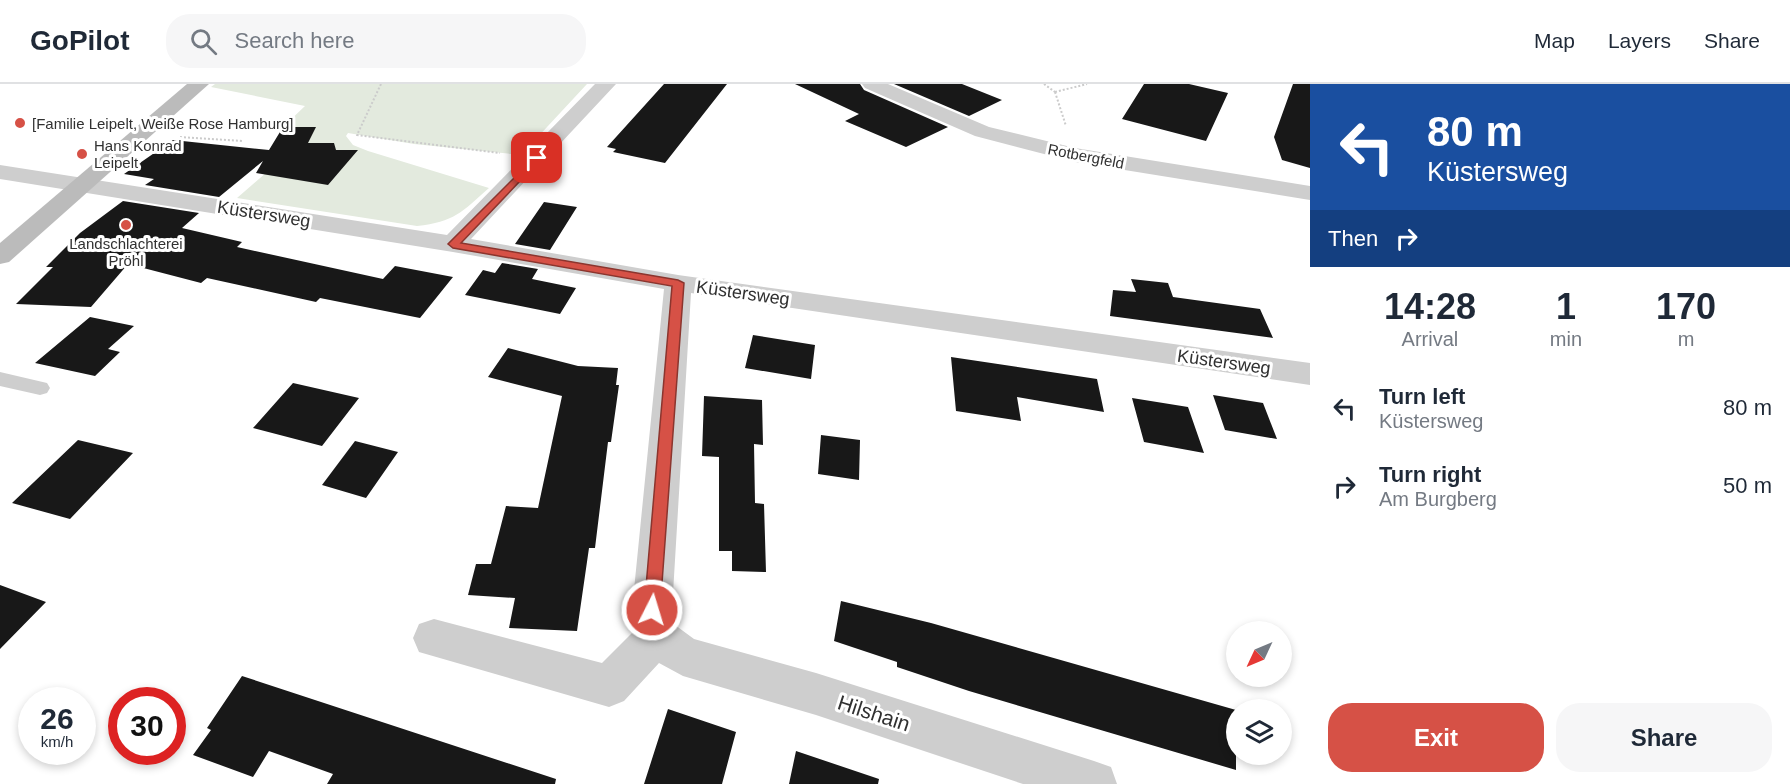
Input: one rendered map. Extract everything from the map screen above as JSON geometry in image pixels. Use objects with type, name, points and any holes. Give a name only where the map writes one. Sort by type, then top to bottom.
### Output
[{"type":"street","points":[[0,256],[199,84]]},
{"type":"street","points":[[453,244],[606,84]]},
{"type":"street","name":"Rotbergfeld","points":[[872,84],[982,132],[1075,155],[1310,193]]},
{"type":"street","name":"Küstersweg","points":[[0,172],[453,244],[678,283],[1310,374]]},
{"type":"street","points":[[434,638],[609,686],[657,636],[652,610],[678,283]]},
{"type":"street","name":"Hilshain","points":[[657,636],[683,656],[816,694],[1094,784]]},
{"type":"lane","points":[[0,379],[40,388]]},
{"type":"path","points":[[381,84],[357,135],[537,158]]},
{"type":"path","points":[[1044,84],[1055,92],[1087,84]]},
{"type":"path","points":[[172,137],[242,141]]},
{"type":"shaded area","points":[[215,84],[587,84],[521,155],[414,144],[348,133],[346,136],[353,145],[368,151],[489,188],[472,204],[449,219],[417,226],[237,198],[289,153],[283,127],[305,106],[211,87]]},
{"type":"building","points":[[664,84],[727,84],[665,163],[613,152],[616,149],[607,147]]},
{"type":"building","points":[[795,84],[860,84],[864,90],[948,127],[906,147],[845,121],[859,114]]},
{"type":"building","points":[[894,84],[962,84],[1002,100],[969,116]]},
{"type":"building","points":[[1144,84],[1189,84],[1228,93],[1206,141],[1122,119]]},
{"type":"building","points":[[1293,84],[1310,84],[1310,168],[1282,160],[1274,137]]},
{"type":"building","points":[[283,127],[316,127],[308,143],[334,143],[336,150],[358,150],[328,185],[256,173],[263,161],[219,197],[145,185],[154,179],[124,174],[173,140],[269,150]]},
{"type":"building","points":[[123,201],[199,213],[182,228],[242,242],[237,247],[383,279],[395,266],[453,277],[420,318],[320,298],[316,302],[207,278],[201,283],[128,264],[91,307],[16,304],[53,267],[46,267],[80,233]]},
{"type":"building","points":[[544,202],[577,207],[550,250],[515,244]]},
{"type":"building","points":[[502,263],[538,269],[532,279],[576,288],[560,314],[465,295],[483,270],[495,273]]},
{"type":"building","points":[[1131,279],[1168,283],[1173,297],[1260,309],[1273,338],[1110,316],[1113,290],[1136,292]]},
{"type":"building","points":[[90,317],[134,326],[108,349],[120,352],[95,376],[35,363]]},
{"type":"building","points":[[753,335],[815,345],[811,379],[745,368]]},
{"type":"building","points":[[508,348],[578,366],[618,368],[616,385],[619,385],[611,442],[608,442],[595,548],[589,548],[577,631],[509,628],[515,598],[468,595],[476,564],[491,564],[506,506],[538,508],[562,396],[488,377]]},
{"type":"building","points":[[951,357],[1097,379],[1104,412],[1017,397],[1021,421],[956,411]]},
{"type":"building","points":[[293,383],[359,398],[322,446],[253,428]]},
{"type":"building","points":[[1213,395],[1263,403],[1277,439],[1225,430]]},
{"type":"building","points":[[704,396],[762,400],[763,445],[754,444],[755,503],[764,504],[766,572],[732,571],[732,551],[719,551],[719,457],[702,456]]},
{"type":"building","points":[[1132,398],[1188,407],[1204,453],[1144,442]]},
{"type":"building","points":[[821,435],[860,440],[859,480],[818,474]]},
{"type":"building","points":[[78,440],[133,453],[70,519],[12,503]]},
{"type":"building","points":[[355,441],[398,452],[366,498],[322,485]]},
{"type":"building","points":[[0,585],[46,602],[0,649]]},
{"type":"building","points":[[841,601],[931,623],[1226,707],[1226,765],[1236,765],[1236,770],[969,691],[897,667],[897,662],[834,641]]},
{"type":"building","points":[[242,676],[556,779],[555,784],[327,784],[333,774],[269,751],[253,777],[193,755],[211,730],[207,728]]},
{"type":"building","points":[[668,709],[736,732],[722,784],[644,784]]},
{"type":"building","points":[[796,751],[879,779],[878,784],[789,784]]},
{"type":"place","name":"[Familie Leipelt, Weiße Rose Hamburg]","points":[[20,123]]},
{"type":"place","name":"Hans Konrad Leipelt","points":[[82,154]]},
{"type":"place","name":"Landschlachterei Pröhl","points":[[126,225]]},
{"type":"route","points":[[537,158],[453,244],[678,283],[652,610]]}]
